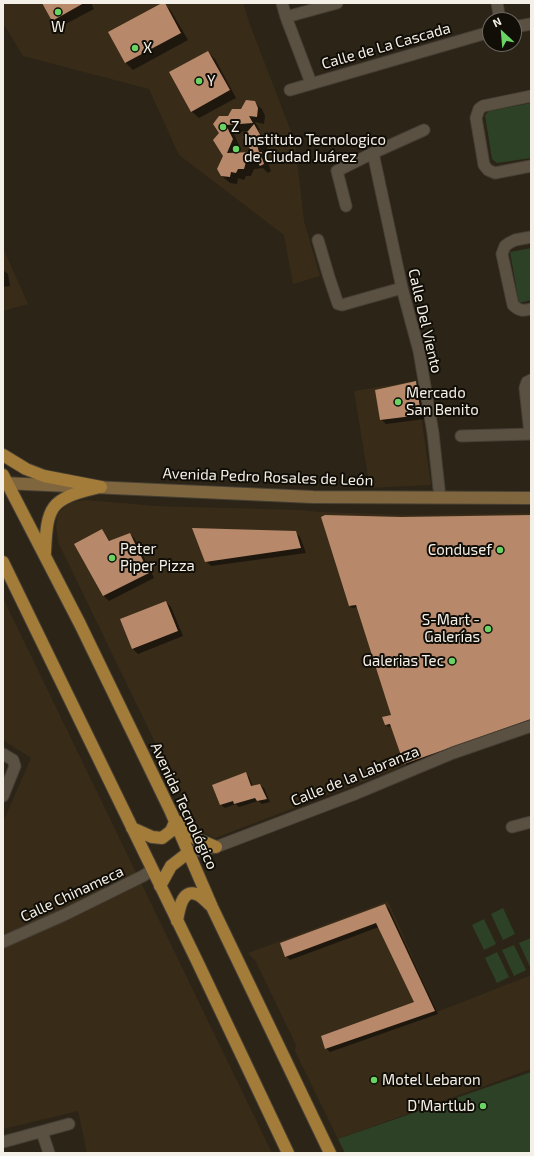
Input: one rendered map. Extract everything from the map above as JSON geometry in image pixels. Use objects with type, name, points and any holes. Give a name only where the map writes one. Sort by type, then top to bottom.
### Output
[{"type":"main road","points":[[3,455],[26,469],[44,476],[101,487]]},
{"type":"main road","name":"Avenida Pedro Rosales de León","points":[[4,480],[101,487],[313,497],[531,498]]},
{"type":"main road","name":"Avenida Tecnológico","points":[[4,480],[45,554],[173,817],[212,907],[330,1153]]},
{"type":"main road","points":[[45,554],[48,517],[54,507],[67,496],[101,487]]},
{"type":"main road","points":[[3,562],[178,921],[288,1153]]},
{"type":"main road","points":[[132,828],[152,837],[162,838],[171,831],[173,817]]},
{"type":"main road","points":[[173,817],[195,838],[216,846]]},
{"type":"main road","points":[[152,870],[189,852]]},
{"type":"main road","points":[[160,886],[171,866],[189,852]]},
{"type":"main road","points":[[178,921],[181,901],[190,894],[200,896],[212,907]]},
{"type":"street","points":[[282,3],[286,18],[311,83]]},
{"type":"street","points":[[286,18],[337,3]]},
{"type":"street","name":"Calle de La Cascada","points":[[290,90],[482,34]]},
{"type":"street","points":[[531,96],[483,106],[479,110],[476,118],[484,165],[488,170],[494,173],[531,166]]},
{"type":"street","points":[[346,206],[337,171],[424,130]]},
{"type":"street","name":"Calle Del Viento","points":[[373,153],[402,288],[419,351],[433,433],[440,498]]},
{"type":"street","points":[[531,237],[515,240],[509,243],[505,246],[502,254],[513,305],[519,310],[531,310]]},
{"type":"street","points":[[318,240],[336,302],[338,304],[342,305],[402,288]]},
{"type":"street","points":[[461,436],[531,434],[525,388],[527,382],[531,380]]},
{"type":"street","name":"Calle de la Labranza","points":[[189,852],[204,850],[216,846],[355,794],[453,753],[531,726]]},
{"type":"street","points":[[3,754],[13,760],[15,766],[3,796]]},
{"type":"street","points":[[512,827],[531,822]]},
{"type":"street","name":"Calle Chinameca","points":[[3,942],[64,915],[143,876],[152,870]]},
{"type":"street","points":[[3,1142],[69,1124]]},
{"type":"street","points":[[42,1132],[49,1153]]},
{"type":"shaded area","name":"Instituto Tecnologico de Ciudad Juárez","points":[[3,3],[243,3],[295,142],[304,221],[320,276],[293,284],[284,235],[179,155],[149,89],[23,56],[3,23]]},
{"type":"shaded area","points":[[3,248],[28,304],[3,311]]},
{"type":"shaded area","points":[[416,381],[431,485],[370,488],[354,391]]},
{"type":"shaded area","points":[[85,500],[156,506],[299,510],[403,515],[531,513],[531,722],[440,752],[215,838],[197,829],[58,542],[56,525],[58,515],[63,508],[70,503]]},
{"type":"shaded area","points":[[3,598],[272,1153],[87,1153],[78,1111],[3,1129],[3,822],[31,758],[3,740]]},
{"type":"shaded area","points":[[388,901],[437,1012],[531,975],[531,1069],[338,1139],[295,1051],[296,1045],[256,962],[248,953]]},
{"type":"green space","points":[[531,103],[531,158],[497,163],[492,159],[485,115],[489,111]]},
{"type":"green space","points":[[531,248],[531,300],[519,303],[510,252]]},
{"type":"green space","points":[[503,908],[515,934],[503,940],[491,914]]},
{"type":"green space","points":[[484,919],[496,944],[484,950],[472,925]]},
{"type":"green space","points":[[531,938],[531,969],[519,943]]},
{"type":"green space","points":[[514,945],[526,970],[514,976],[502,950]]},
{"type":"green space","points":[[497,952],[509,977],[497,983],[485,958]]},
{"type":"green space","name":"D'Martlub","points":[[531,1072],[531,1153],[345,1153],[338,1139]]},
{"type":"building","name":"W","points":[[42,3],[84,3],[52,21]]},
{"type":"building","name":"X","points":[[162,3],[165,3],[181,33],[125,63],[108,32]]},
{"type":"building","name":"Y","points":[[208,51],[230,90],[191,112],[169,72]]},
{"type":"building","points":[[246,100],[255,101],[258,108],[257,117],[249,116],[253,123],[226,125],[233,139],[227,153],[252,152],[243,137],[254,124],[262,138],[257,145],[259,152],[262,152],[261,155],[264,164],[260,166],[257,161],[246,162],[244,169],[238,169],[236,173],[231,172],[230,177],[221,176],[217,169],[223,156],[213,140],[219,133],[213,124],[219,116],[228,116],[232,109],[241,109]]},
{"type":"building","name":"Mercado San Benito","points":[[416,381],[421,415],[380,420],[375,390]]},
{"type":"building","name":"Galerias Tec","points":[[325,515],[401,517],[531,515],[531,719],[404,764],[390,724],[385,725],[382,717],[391,715],[356,605],[349,606],[321,517]]},
{"type":"building","points":[[192,528],[296,531],[301,548],[205,562]]},
{"type":"building","name":"Peter Piper Pizza","points":[[102,529],[109,541],[130,533],[149,573],[103,596],[74,544]]},
{"type":"building","points":[[166,601],[178,631],[132,649],[120,619]]},
{"type":"building","points":[[246,772],[251,786],[260,784],[267,799],[257,801],[255,798],[234,804],[233,801],[220,805],[212,785]]},
{"type":"building","points":[[385,904],[435,1011],[325,1049],[321,1036],[414,1002],[376,923],[285,957],[280,943]]},
{"type":"place","name":"W","points":[[58,12]]},
{"type":"place","name":"X","points":[[135,48]]},
{"type":"place","name":"Y","points":[[199,81]]},
{"type":"place","name":"Z","points":[[223,127]]},
{"type":"place","name":"Instituto Tecnologico de Ciudad Juárez","points":[[236,149]]},
{"type":"place","name":"Mercado San Benito","points":[[398,402]]},
{"type":"place","name":"Condusef","points":[[500,550]]},
{"type":"place","name":"Peter Piper Pizza","points":[[112,558]]},
{"type":"place","name":"S-Mart - Galerías","points":[[488,629]]},
{"type":"place","name":"Galerias Tec","points":[[452,661]]},
{"type":"place","name":"Motel Lebaron","points":[[374,1080]]},
{"type":"place","name":"D'Martlub","points":[[483,1106]]}]
